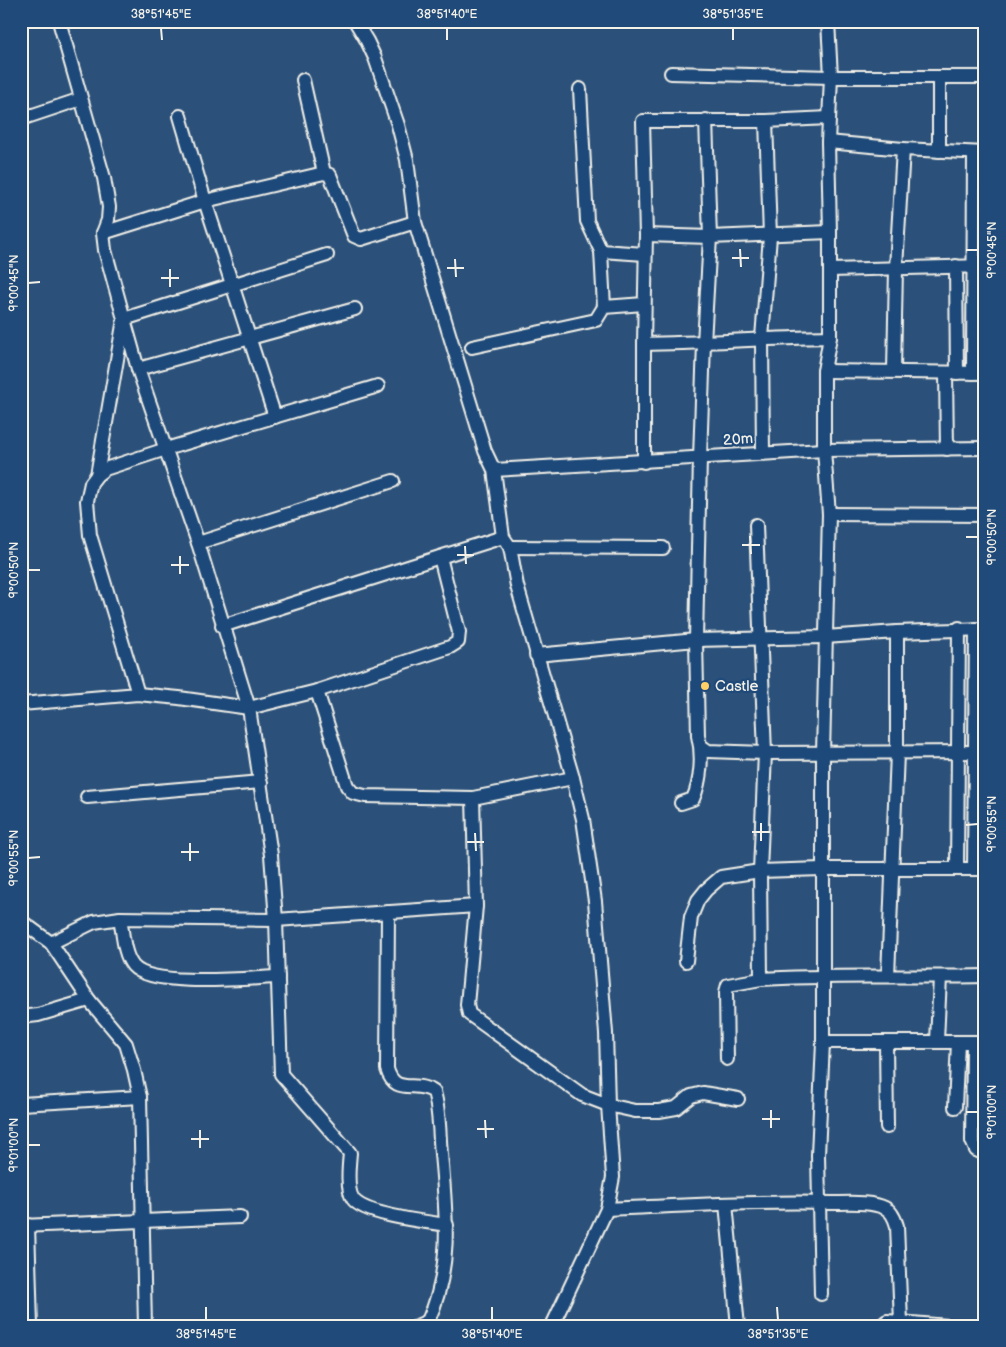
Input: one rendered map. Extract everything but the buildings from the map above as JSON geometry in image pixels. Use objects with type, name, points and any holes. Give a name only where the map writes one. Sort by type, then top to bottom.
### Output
[{"type":"street","points":[[59,21],[104,178],[108,220],[103,233],[124,319],[138,369],[198,543],[222,626],[249,708],[271,854],[276,920],[281,1074],[350,1153],[349,1187],[353,1199],[363,1207],[380,1213],[447,1225]]},
{"type":"street","points":[[355,21],[375,58],[398,125],[407,160],[415,222],[485,451],[494,470],[506,542],[517,586],[573,778],[583,819],[595,901],[606,1033],[613,1177],[607,1209],[552,1326]]},
{"type":"street","points":[[821,1294],[818,1202],[822,1042],[823,753],[829,514],[824,450],[824,371],[830,337],[828,142],[830,77],[828,21]]},
{"type":"street","points":[[671,74],[985,77]]},
{"type":"street","points":[[939,77],[939,151]]},
{"type":"street","points":[[303,80],[324,173]]},
{"type":"street","points":[[472,347],[596,320],[604,307],[601,251],[588,221],[580,89]]},
{"type":"street","points":[[21,119],[81,99]]},
{"type":"street","points":[[180,116],[205,201],[275,417]]},
{"type":"street","points":[[644,462],[646,235],[643,121],[766,121],[829,118]]},
{"type":"street","points":[[681,803],[693,799],[698,788],[701,746],[698,736],[696,640],[700,458],[710,237],[706,120]]},
{"type":"street","points":[[763,453],[762,338],[770,236],[766,121]]},
{"type":"street","points":[[824,371],[979,373],[979,153],[903,149],[828,142]]},
{"type":"street","points":[[894,371],[896,268],[903,149]]},
{"type":"street","points":[[103,233],[205,201],[324,173],[330,175],[354,236],[361,239],[415,222]]},
{"type":"street","points":[[646,235],[710,237],[830,232]]},
{"type":"street","points":[[601,251],[645,254]]},
{"type":"street","points":[[124,319],[328,255]]},
{"type":"street","points":[[947,449],[956,266]]},
{"type":"street","points":[[830,270],[980,266]]},
{"type":"street","points":[[604,307],[644,304]]},
{"type":"street","points":[[138,369],[356,309]]},
{"type":"street","points":[[97,475],[124,319]]},
{"type":"street","points":[[644,344],[704,343],[762,338],[830,337]]},
{"type":"street","points":[[138,694],[90,535],[87,501],[91,483],[97,475],[105,470],[166,449],[378,386]]},
{"type":"street","name":"20m","points":[[494,470],[824,450],[985,448]]},
{"type":"street","points":[[198,543],[393,481]]},
{"type":"street","points":[[829,514],[985,515]]},
{"type":"street","points":[[756,525],[765,754],[760,871],[762,979]]},
{"type":"street","points":[[222,626],[440,557],[506,542],[663,548]]},
{"type":"street","points":[[21,704],[138,694],[249,708],[317,691],[450,646],[458,642],[459,632],[440,557]]},
{"type":"street","points":[[536,655],[696,640],[761,640],[959,628],[980,629],[980,869],[822,869],[760,871],[721,877],[698,900],[691,917],[686,961]]},
{"type":"street","points":[[957,869],[959,628]]},
{"type":"street","points":[[888,976],[897,753],[897,632]]},
{"type":"street","points":[[317,691],[347,786],[353,793],[365,796],[473,798],[573,778]]},
{"type":"street","points":[[701,746],[708,751],[765,754],[980,752]]},
{"type":"street","points":[[87,797],[261,782]]},
{"type":"street","points":[[473,798],[476,906],[467,1004],[469,1014],[582,1095],[608,1105],[635,1112],[659,1111],[676,1108],[691,1096],[703,1093],[738,1098]]},
{"type":"street","points":[[51,943],[94,922],[120,918],[276,920],[476,906]]},
{"type":"street","points":[[388,912],[387,1069],[390,1079],[396,1085],[428,1088],[434,1092],[447,1225],[442,1283],[428,1321],[417,1326]]},
{"type":"street","points":[[120,918],[127,954],[133,966],[140,972],[156,977],[184,980],[278,977]]},
{"type":"street","points":[[21,921],[51,943],[89,1000],[126,1044],[134,1070],[140,1098],[145,1326]]},
{"type":"street","points":[[727,1058],[726,992],[728,985],[762,979],[822,976],[985,976]]},
{"type":"street","points":[[938,1042],[940,977]]},
{"type":"street","points":[[21,1017],[38,1015],[89,1000]]},
{"type":"street","points":[[822,1042],[979,1043],[972,1141],[976,1150],[985,1154]]},
{"type":"street","points":[[886,1042],[887,1127]]},
{"type":"street","points":[[955,1107],[958,1042]]},
{"type":"street","points":[[21,1104],[140,1098]]},
{"type":"street","points":[[607,1209],[818,1202],[866,1204],[886,1208],[894,1216],[897,1226],[901,1322]]},
{"type":"street","points":[[726,1204],[738,1326]]},
{"type":"street","points":[[28,1317],[24,1226],[240,1217]]},
{"type":"street","points":[[881,1326],[887,1321],[948,1326]]},
{"type":"place","name":"Castle","points":[[705,686]]}]
